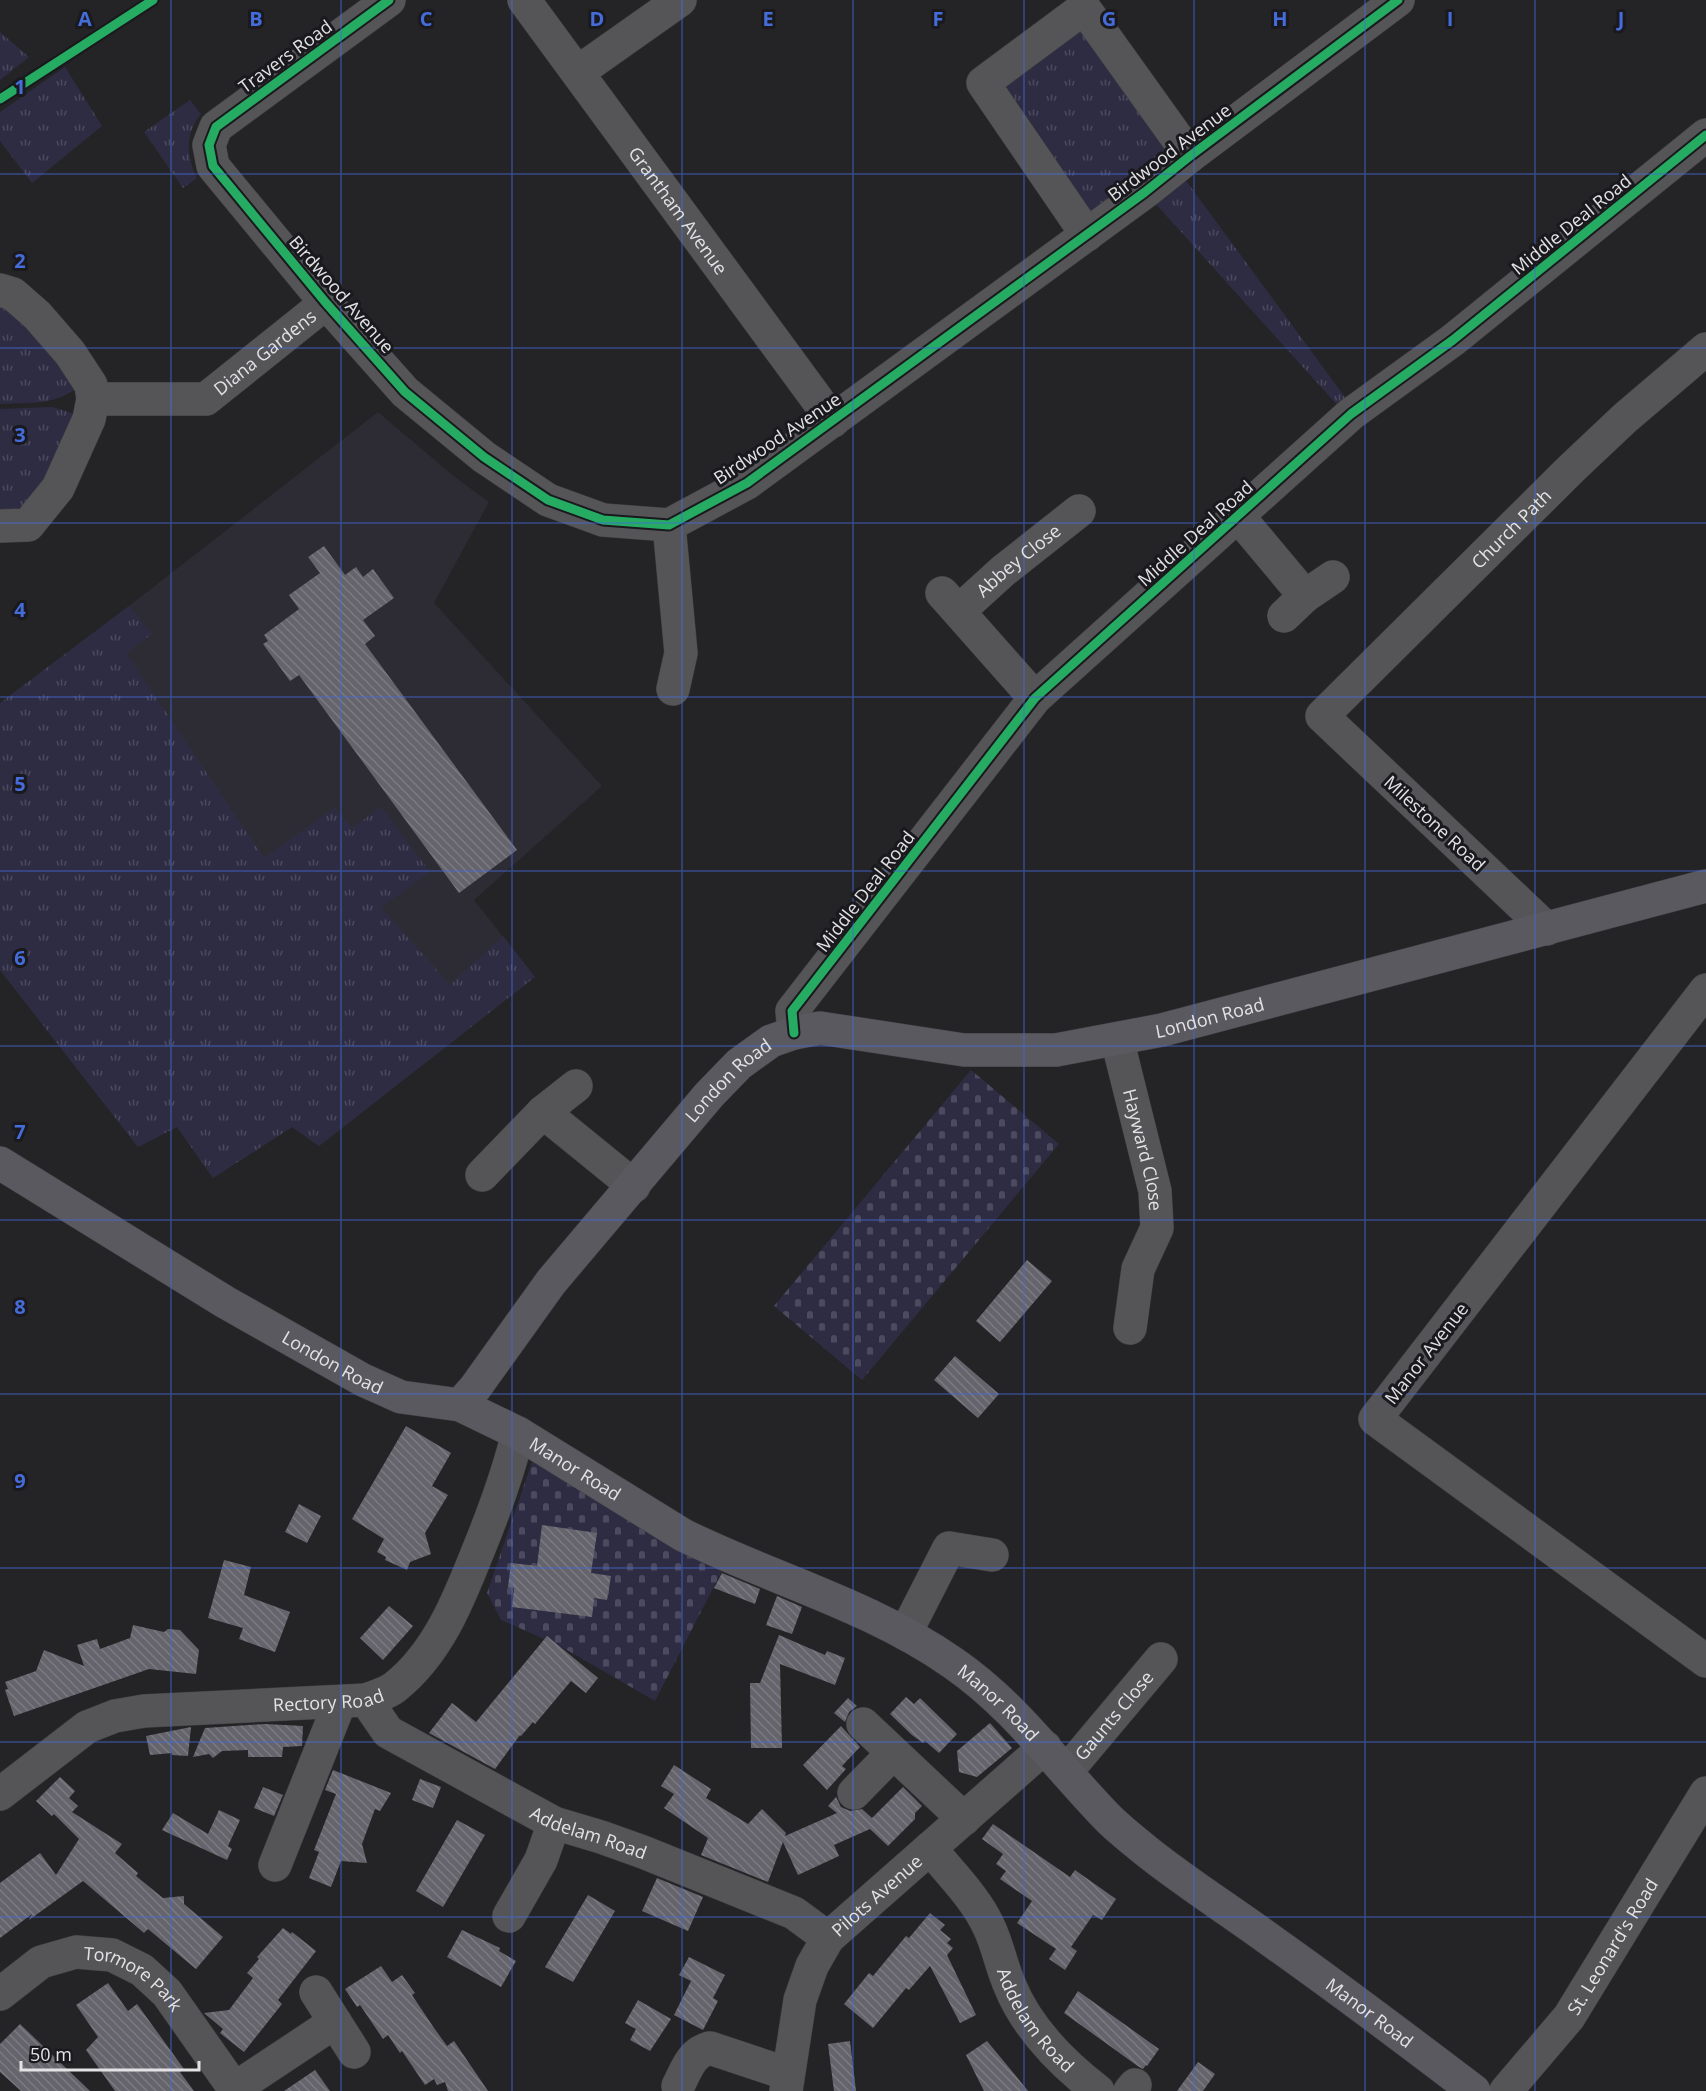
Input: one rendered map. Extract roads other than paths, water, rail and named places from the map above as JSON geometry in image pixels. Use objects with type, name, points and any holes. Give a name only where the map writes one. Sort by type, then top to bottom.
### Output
[{"type":"main road","name":"London Road","points":[[0,1163],[225,1302],[363,1380],[401,1397],[460,1405],[475,1388],[551,1282],[709,1095],[739,1064],[771,1041],[794,1033],[820,1028],[964,1050],[1056,1050],[1173,1027],[1706,886]]},
{"type":"main road","name":"Manor Road","points":[[460,1405],[518,1433],[667,1526],[906,1632],[954,1663],[997,1697],[1106,1816],[1147,1852],[1361,2005],[1474,2091]]},
{"type":"street","name":"Travers Road","points":[[209,145],[216,127],[390,0]]},
{"type":"street","name":"Grantham Avenue","points":[[524,0],[833,421]]},
{"type":"street","points":[[578,72],[680,0]]},
{"type":"street","name":"Birdwood Avenue","points":[[209,145],[213,166],[326,303],[405,392],[484,457],[548,500],[603,520],[669,525],[747,483],[1087,235],[1398,0]]},
{"type":"street","name":"Birdwood Avenue","points":[[1087,235],[982,83],[1084,8],[1190,156]]},
{"type":"street","name":"Middle Deal Road","points":[[794,1033],[792,1011],[1035,698],[1351,414],[1453,340],[1706,135]]},
{"type":"street","points":[[0,290],[13,294],[37,315],[75,361],[91,385],[93,399],[89,419],[57,488],[28,525],[0,526]]},
{"type":"street","name":"Diana Gardens","points":[[93,399],[206,399],[326,303]]},
{"type":"street","name":"Church Path","points":[[1322,716],[1573,466],[1706,349]]},
{"type":"street","name":"Abbey Close","points":[[1035,698],[950,602],[1003,572],[1079,511]]},
{"type":"street","points":[[1238,516],[1295,606],[1333,577]]},
{"type":"street","points":[[669,525],[681,653],[673,689]]},
{"type":"street","name":"Milestone Road","points":[[1322,716],[1547,929]]},
{"type":"street","name":"Manor Avenue","points":[[1706,990],[1375,1419],[1706,1661]]},
{"type":"street","name":"Hayward Close","points":[[1117,1039],[1155,1191],[1157,1228],[1138,1269],[1130,1328]]},
{"type":"street","points":[[482,1175],[543,1112],[576,1086]]},
{"type":"street","points":[[543,1112],[634,1186]]},
{"type":"street","name":"Rectory Road","points":[[0,1794],[87,1727],[115,1716],[144,1711],[353,1701],[394,1688],[422,1660],[446,1624],[500,1497],[518,1433]]},
{"type":"street","points":[[906,1632],[942,1543],[992,1556]]},
{"type":"street","name":"Gaunts Close","points":[[1066,1772],[1158,1657]]},
{"type":"street","points":[[275,1864],[353,1701]]},
{"type":"street","name":"Addelam Road","points":[[353,1701],[388,1732],[554,1823],[654,1856],[794,1913],[828,1938]]},
{"type":"street","points":[[863,1724],[964,1819]]},
{"type":"street","name":"Pilots Avenue","points":[[787,2083],[800,2000],[812,1966],[828,1938],[1045,1747]]},
{"type":"street","points":[[854,1793],[893,1753]]},
{"type":"street","name":"St. Leonard's Road","points":[[1506,2091],[1569,2018],[1706,1793]]},
{"type":"street","points":[[509,1916],[541,1860],[554,1823]]},
{"type":"street","name":"Addelam Road","points":[[930,1848],[988,1923],[1010,1987],[1025,2012],[1046,2042],[1072,2070],[1098,2091]]},
{"type":"street","name":"Tormore Park","points":[[0,1994],[41,1962],[76,1952],[112,1955],[141,1970],[167,1993],[235,2090],[335,2022]]},
{"type":"street","points":[[316,1992],[354,2052]]},
{"type":"street","points":[[678,2086],[694,2055],[710,2048],[787,2083]]}]
